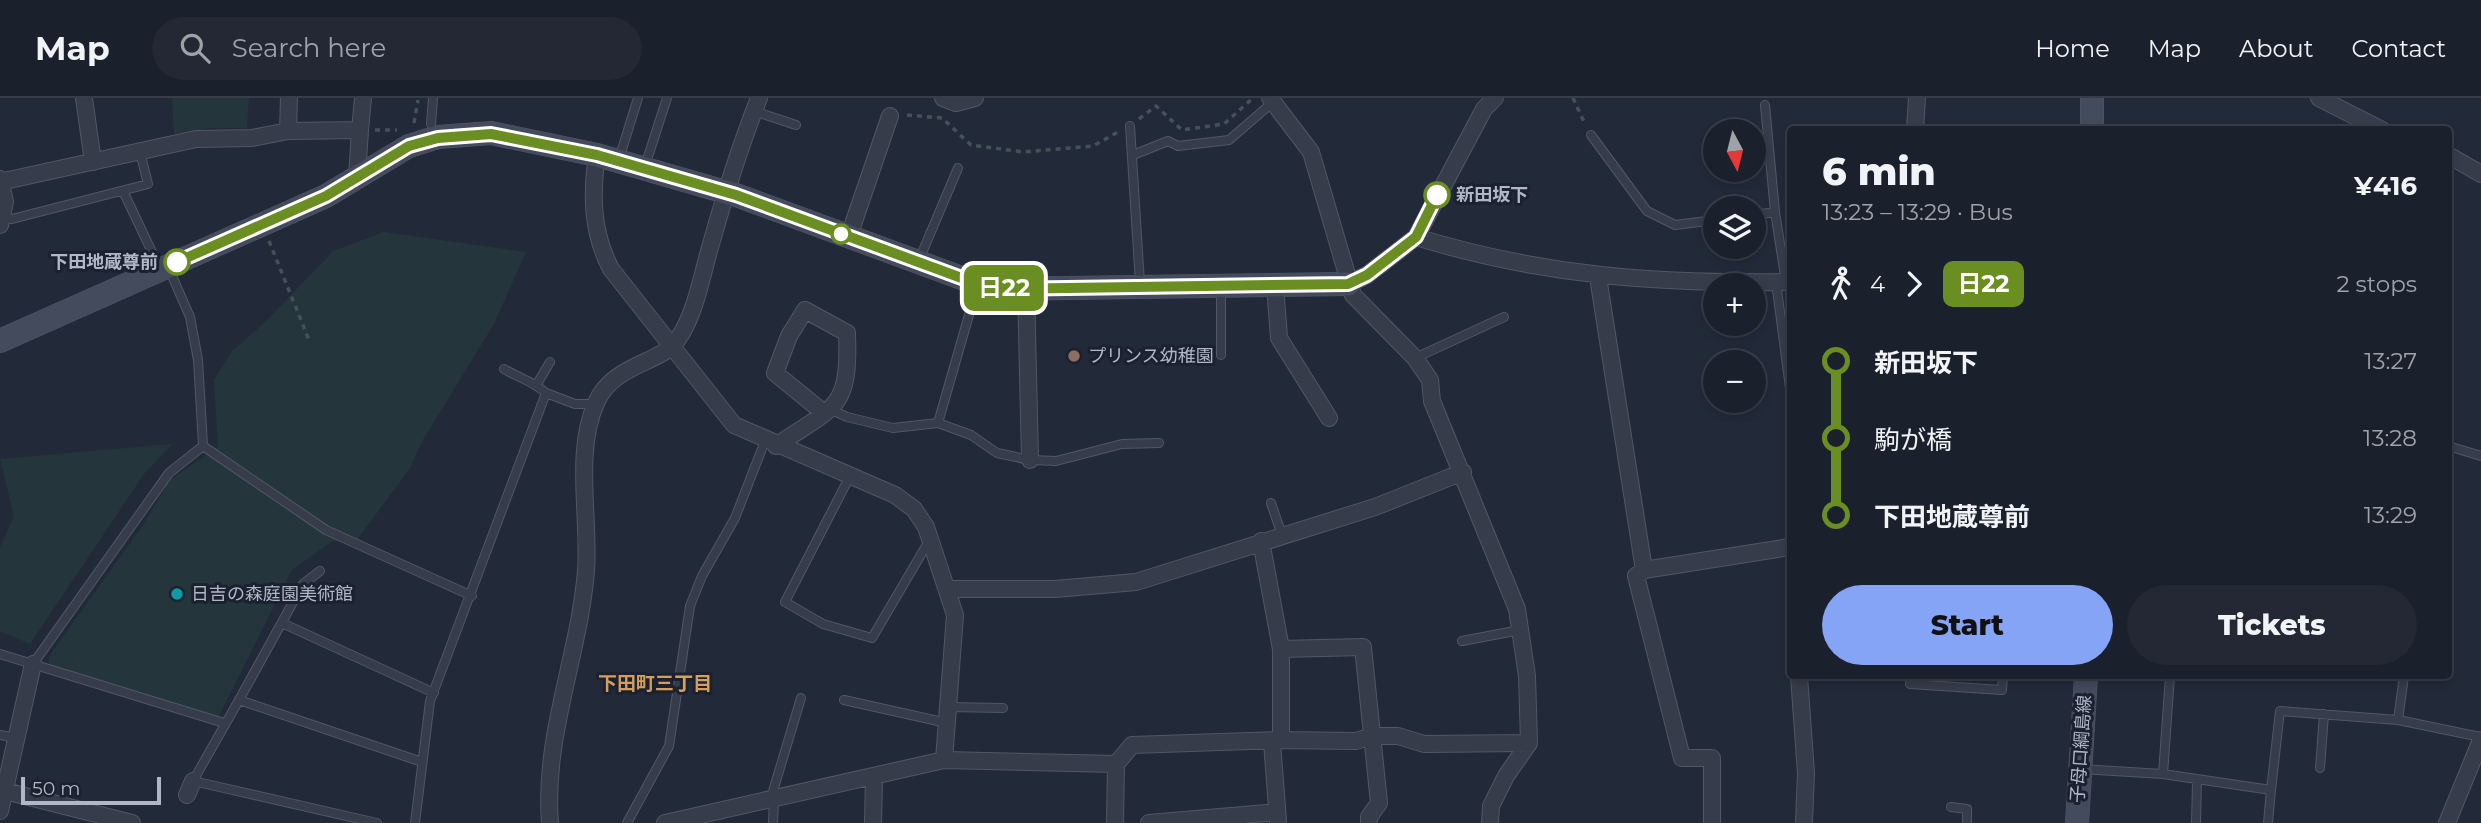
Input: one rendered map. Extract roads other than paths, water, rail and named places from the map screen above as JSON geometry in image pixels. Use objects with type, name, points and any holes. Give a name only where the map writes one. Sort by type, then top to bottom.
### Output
[{"type":"street","points":[[84,98],[93,162]]},
{"type":"street","points":[[288,131],[289,98]]},
{"type":"street","points":[[357,177],[363,98]]},
{"type":"street","points":[[943,98],[956,103],[975,98]]},
{"type":"street","points":[[1915,126],[1917,98]]},
{"type":"street","points":[[2092,98],[2092,126]]},
{"type":"street","points":[[2319,98],[2374,126]]},
{"type":"street","points":[[1271,101],[1311,152],[1353,295],[1415,358],[1430,380],[1432,401],[1517,609],[1527,676],[1529,743],[1506,776],[1491,806],[1490,823]]},
{"type":"street","points":[[0,341],[326,196],[432,131],[491,134],[608,159],[726,193],[998,289],[1348,284],[1367,275],[1416,237],[1486,103]]},
{"type":"street","points":[[550,823],[551,754],[576,637],[586,570],[584,465],[595,404],[604,388],[626,370],[672,346],[678,339],[694,302],[726,193],[757,104]]},
{"type":"street","points":[[849,236],[897,114]]},
{"type":"street","points":[[2,221],[0,180],[197,139],[251,138],[288,131],[360,130]]},
{"type":"street","points":[[2452,157],[2481,174]]},
{"type":"street","points":[[608,159],[592,189],[599,245],[611,269],[734,425],[770,443],[895,495],[914,509],[931,538],[955,615],[944,760]]},
{"type":"street","points":[[1416,237],[1469,253],[1598,277],[1692,283],[1784,282]]},
{"type":"street","points":[[1598,277],[1644,570]]},
{"type":"street","points":[[1275,285],[1279,338],[1329,418]]},
{"type":"street","points":[[1026,287],[1030,460]]},
{"type":"street","points":[[770,443],[827,411],[837,405],[849,374],[847,333],[805,310],[789,336],[775,373],[827,411]]},
{"type":"street","points":[[949,589],[1055,589],[1136,582],[1375,507],[1463,472]]},
{"type":"street","points":[[1149,823],[1277,818],[1277,741],[1282,649],[1261,541]]},
{"type":"street","points":[[1712,823],[1712,758],[1682,758],[1636,576],[1644,570],[1787,547]]},
{"type":"street","points":[[1282,649],[1363,647],[1379,803],[1369,817],[1369,823]]},
{"type":"street","points":[[0,811],[5,791],[8,736],[33,664]]},
{"type":"street","points":[[1799,679],[1806,773],[1804,823]]},
{"type":"street","name":"子母口綱島線","points":[[2077,823],[2078,769],[2086,679]]},
{"type":"street","points":[[1115,823],[1116,764],[1132,745],[1356,741],[1372,736],[1398,736],[1424,744],[1529,743]]},
{"type":"street","points":[[2446,823],[2476,768],[2481,738]]},
{"type":"street","points":[[665,823],[944,760],[1116,764]]},
{"type":"street","points":[[873,823],[874,777]]},
{"type":"street","points":[[5,791],[68,815],[132,823]]},
{"type":"lane","points":[[432,131],[433,98]]},
{"type":"lane","points":[[608,159],[638,98]]},
{"type":"lane","points":[[643,169],[667,98]]},
{"type":"lane","points":[[1133,155],[1168,141],[1178,146],[1229,140],[1271,101]]},
{"type":"lane","points":[[757,104],[796,125]]},
{"type":"lane","points":[[1765,105],[1787,335]]},
{"type":"lane","points":[[1130,126],[1140,286]]},
{"type":"lane","points":[[1591,135],[1647,211],[1675,225],[1703,222]]},
{"type":"lane","points":[[2,221],[124,193],[148,184],[140,152]]},
{"type":"lane","points":[[919,260],[958,168]]},
{"type":"lane","points":[[124,193],[164,267],[192,328],[198,360],[203,446]]},
{"type":"lane","points":[[1766,213],[1775,212]]},
{"type":"lane","points":[[938,423],[978,284]]},
{"type":"lane","points":[[1221,286],[1221,355]]},
{"type":"lane","points":[[1415,358],[1504,317]]},
{"type":"lane","points":[[537,384],[550,362]]},
{"type":"lane","points":[[504,369],[524,381],[537,384],[546,393],[575,404],[595,404]]},
{"type":"lane","points":[[415,823],[424,728],[434,693],[546,393]]},
{"type":"lane","points":[[827,411],[892,428],[938,423],[971,435],[997,453],[1030,460],[1056,461],[1122,444],[1159,443]]},
{"type":"lane","points":[[627,823],[668,746],[690,606],[702,576],[735,518],[770,443]]},
{"type":"lane","points":[[203,446],[326,530],[472,596]]},
{"type":"lane","points":[[33,664],[169,473],[203,446]]},
{"type":"lane","points":[[2452,447],[2481,456]]},
{"type":"lane","points":[[850,476],[785,602],[823,624],[872,638],[931,538]]},
{"type":"lane","points":[[1271,503],[1282,535]]},
{"type":"lane","points":[[320,571],[303,584],[190,788],[377,823]]},
{"type":"lane","points":[[282,623],[434,693]]},
{"type":"lane","points":[[1462,641],[1520,630]]},
{"type":"lane","points":[[0,654],[224,723]]},
{"type":"lane","points":[[1910,679],[1910,684],[2002,690],[2003,679]]},
{"type":"lane","points":[[2163,774],[2170,679]]},
{"type":"lane","points":[[2398,720],[2404,679]]},
{"type":"lane","points":[[773,823],[773,798],[801,698]]},
{"type":"lane","points":[[844,700],[947,715],[1003,708]]},
{"type":"lane","points":[[239,701],[422,762]]},
{"type":"lane","points":[[2268,823],[2280,711],[2398,720],[2481,738]]},
{"type":"lane","points":[[2320,768],[2324,714]]},
{"type":"lane","points":[[2078,769],[2163,774],[2271,790]]},
{"type":"lane","points":[[2196,823],[2197,780]]},
{"type":"lane","points":[[1951,807],[1967,809],[1967,823]]},
{"type":"place","name":"新田坂下","points":[[1437,195]]},
{"type":"place","name":"下田地蔵尊前","points":[[177,262]]},
{"type":"place","name":"プリンス幼稚園","points":[[1074,356]]},
{"type":"place","name":"日吉の森庭園美術館","points":[[177,594]]},
{"type":"district","name":"下田町三丁目","points":[[655,683]]}]
